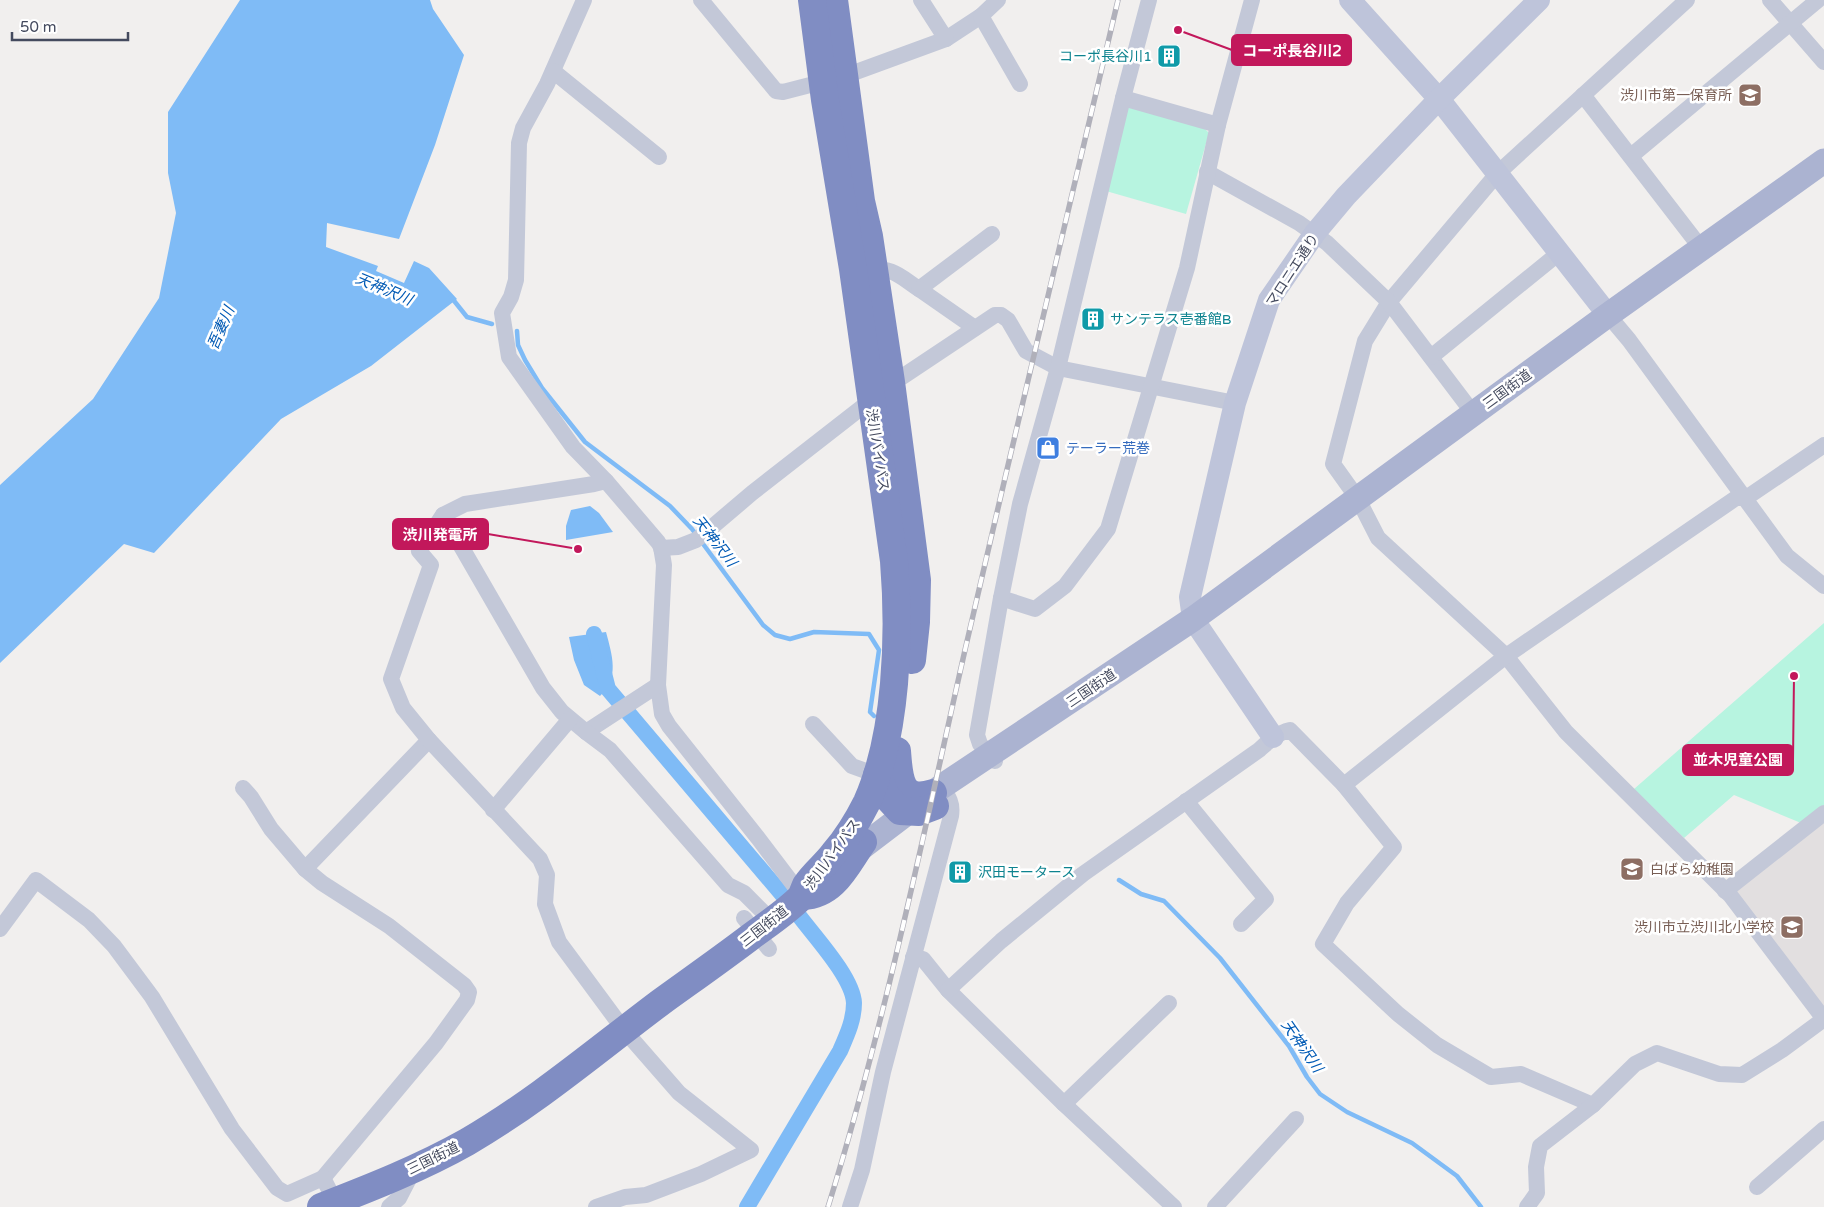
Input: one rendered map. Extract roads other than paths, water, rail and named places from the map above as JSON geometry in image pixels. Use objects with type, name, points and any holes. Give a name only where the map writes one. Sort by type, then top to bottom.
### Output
[{"type":"highway","name":"渋川バイパス","points":[[812,0],[834,79],[869,236],[863,269],[870,401],[894,561],[897,615],[892,698],[891,795]]},
{"type":"highway","name":"渋川バイパス","points":[[834,0],[834,79]]},
{"type":"highway","name":"渋川バイパス","points":[[863,269],[891,382],[917,580],[916,622],[909,682],[891,795],[874,826],[840,877],[823,891],[811,896],[802,896],[806,886],[850,833],[866,802],[891,795]]},
{"type":"highway","points":[[897,751],[899,779],[906,791],[920,796],[940,795]]},
{"type":"highway","points":[[891,795],[919,812],[940,795]]},
{"type":"highway","name":"三国街道","points":[[329,1198],[414,1168],[459,1146],[502,1120],[534,1099],[802,896]]},
{"type":"main road","name":"三国街道","points":[[840,877],[940,795],[993,759],[1112,684],[1193,619],[1608,315],[1824,161]]},
{"type":"main road","name":"三国街道","points":[[802,896],[856,851]]},
{"type":"street","points":[[584,0],[553,71],[523,128],[519,143],[516,280],[511,297],[502,313],[509,356],[573,447],[606,481],[662,548],[664,566],[658,685],[662,714],[669,726],[802,896]]},
{"type":"street","points":[[701,0],[776,91],[783,92],[834,79],[946,39],[981,16],[998,0]]},
{"type":"street","points":[[921,0],[946,39]]},
{"type":"street","points":[[993,759],[980,744],[977,735],[1020,504],[1058,368],[1123,98],[1149,0]]},
{"type":"street","points":[[1001,598],[1035,609],[1065,586],[1108,529],[1187,268],[1218,125],[1252,0]]},
{"type":"street","name":"マロニエ通り","points":[[1193,619],[1190,597],[1235,403],[1269,300],[1315,233],[1346,196],[1439,98],[1539,0]]},
{"type":"street","points":[[1526,1207],[1537,1193],[1536,1166],[1540,1146],[1593,1105],[1634,1064],[1657,1053],[1719,1074],[1742,1075],[1782,1050],[1824,1019],[1725,891],[1566,732],[1506,656],[1378,538],[1358,499],[1333,464],[1365,340],[1389,302],[1497,174],[1687,0]]},
{"type":"street","points":[[1770,0],[1824,62]]},
{"type":"street","points":[[1631,156],[1818,0]]},
{"type":"street","points":[[1353,1],[1439,98],[1629,340],[1787,556],[1824,586]]},
{"type":"street","points":[[981,16],[1020,84]]},
{"type":"street","points":[[553,71],[659,157]]},
{"type":"street","points":[[1583,95],[1701,248]]},
{"type":"street","points":[[1123,98],[1218,125]]},
{"type":"street","points":[[1207,172],[1315,233],[1389,302],[1473,414]]},
{"type":"street","points":[[919,289],[992,234]]},
{"type":"street","points":[[1430,357],[1559,253]]},
{"type":"street","points":[[863,269],[885,268],[898,274],[975,328]]},
{"type":"street","points":[[662,548],[678,547],[701,536],[752,492],[870,401],[891,382],[902,377],[995,315],[1001,315],[1008,320],[1026,350],[1058,368],[1235,403]]},
{"type":"street","points":[[1344,785],[1506,656],[1736,498],[1746,498],[1824,445]]},
{"type":"street","points":[[596,1207],[625,1197],[646,1195],[702,1174],[751,1150],[679,1093],[624,1030],[559,942],[545,904],[547,875],[540,859],[429,740],[403,708],[391,679],[431,565],[419,551],[443,515],[465,504],[606,481]]},
{"type":"street","points":[[443,515],[543,688],[562,712],[610,750],[728,885],[744,893],[761,926]]},
{"type":"street","points":[[1193,619],[1273,737]]},
{"type":"street","points":[[586,732],[658,685]]},
{"type":"street","points":[[493,810],[570,718]]},
{"type":"street","points":[[813,724],[852,766],[891,795]]},
{"type":"street","points":[[948,990],[1001,941],[1083,874],[1259,750],[1273,737],[1290,730],[1344,785],[1394,847],[1347,903],[1323,944],[1398,1014],[1437,1044],[1491,1077],[1521,1074],[1593,1105]]},
{"type":"street","points":[[305,869],[429,740]]},
{"type":"street","points":[[0,929],[36,880],[89,920],[114,946],[152,997],[232,1129],[276,1188],[287,1194],[329,1198],[467,1000],[469,992],[464,985],[389,926],[322,883],[305,869],[271,829],[251,797],[243,788]]},
{"type":"street","points":[[850,1207],[862,1170],[883,1072],[953,807],[940,795]]},
{"type":"street","points":[[1186,801],[1266,899],[1241,924]]},
{"type":"street","points":[[1725,891],[1824,813]]},
{"type":"street","points":[[913,957],[923,959],[948,990],[1064,1104],[1174,1207]]},
{"type":"street","points":[[1064,1104],[1169,1003]]},
{"type":"street","points":[[1215,1207],[1296,1118]]},
{"type":"street","points":[[1757,1187],[1824,1129]]},
{"type":"street","points":[[389,1207],[399,1198],[414,1168]]},
{"type":"water","name":"吾妻川","points":[[240,0],[430,0],[433,9],[464,55],[435,145],[399,239],[327,223],[326,247],[378,266],[376,271],[404,283],[414,261],[429,268],[457,299],[371,366],[281,419],[154,553],[124,544],[0,663],[0,485],[93,399],[159,298],[176,213],[168,173],[168,112]]},
{"type":"water","points":[[590,506],[599,513],[613,532],[566,540],[566,526],[571,510]]},
{"type":"water","points":[[606,632],[613,666],[610,682],[600,696],[584,685],[574,660],[569,637]]},
{"type":"waterway","name":"天神沢川","points":[[451,297],[467,317],[492,324]]},
{"type":"waterway","name":"天神沢川","points":[[517,331],[518,345],[542,388],[585,442],[670,506],[692,529],[763,625],[775,635],[790,639],[814,632],[869,634],[879,650],[870,712],[874,716]]},
{"type":"waterway","points":[[594,634],[608,689],[786,899]]},
{"type":"waterway","name":"天神沢川","points":[[1119,880],[1141,894],[1164,901],[1220,958],[1289,1046],[1307,1077],[1320,1094],[1347,1112],[1412,1143],[1457,1176],[1481,1207]]},
{"type":"waterway","points":[[747,1207],[840,1051],[853,1015],[854,1003],[847,982],[832,958],[800,917]]},
{"type":"railway","points":[[828,1207],[868,1069],[902,930],[965,650],[1118,0]]},
{"type":"place","name":"コーポ長谷川2","points":[[1178,30]]},
{"type":"place","name":"コーポ長谷川1","points":[[1169,56]]},
{"type":"place","name":"渋川市第一保育所","points":[[1750,95]]},
{"type":"place","name":"サンテラス壱番館B","points":[[1093,319]]},
{"type":"place","name":"テーラー荒巻","points":[[1048,448]]},
{"type":"place","name":"渋川発電所","points":[[578,549]]},
{"type":"place","name":"並木児童公園","points":[[1794,676]]},
{"type":"place","name":"白ばら幼稚園","points":[[1632,869]]},
{"type":"place","name":"沢田モータース","points":[[960,872]]},
{"type":"place","name":"渋川市立渋川北小学校","points":[[1792,927]]}]
